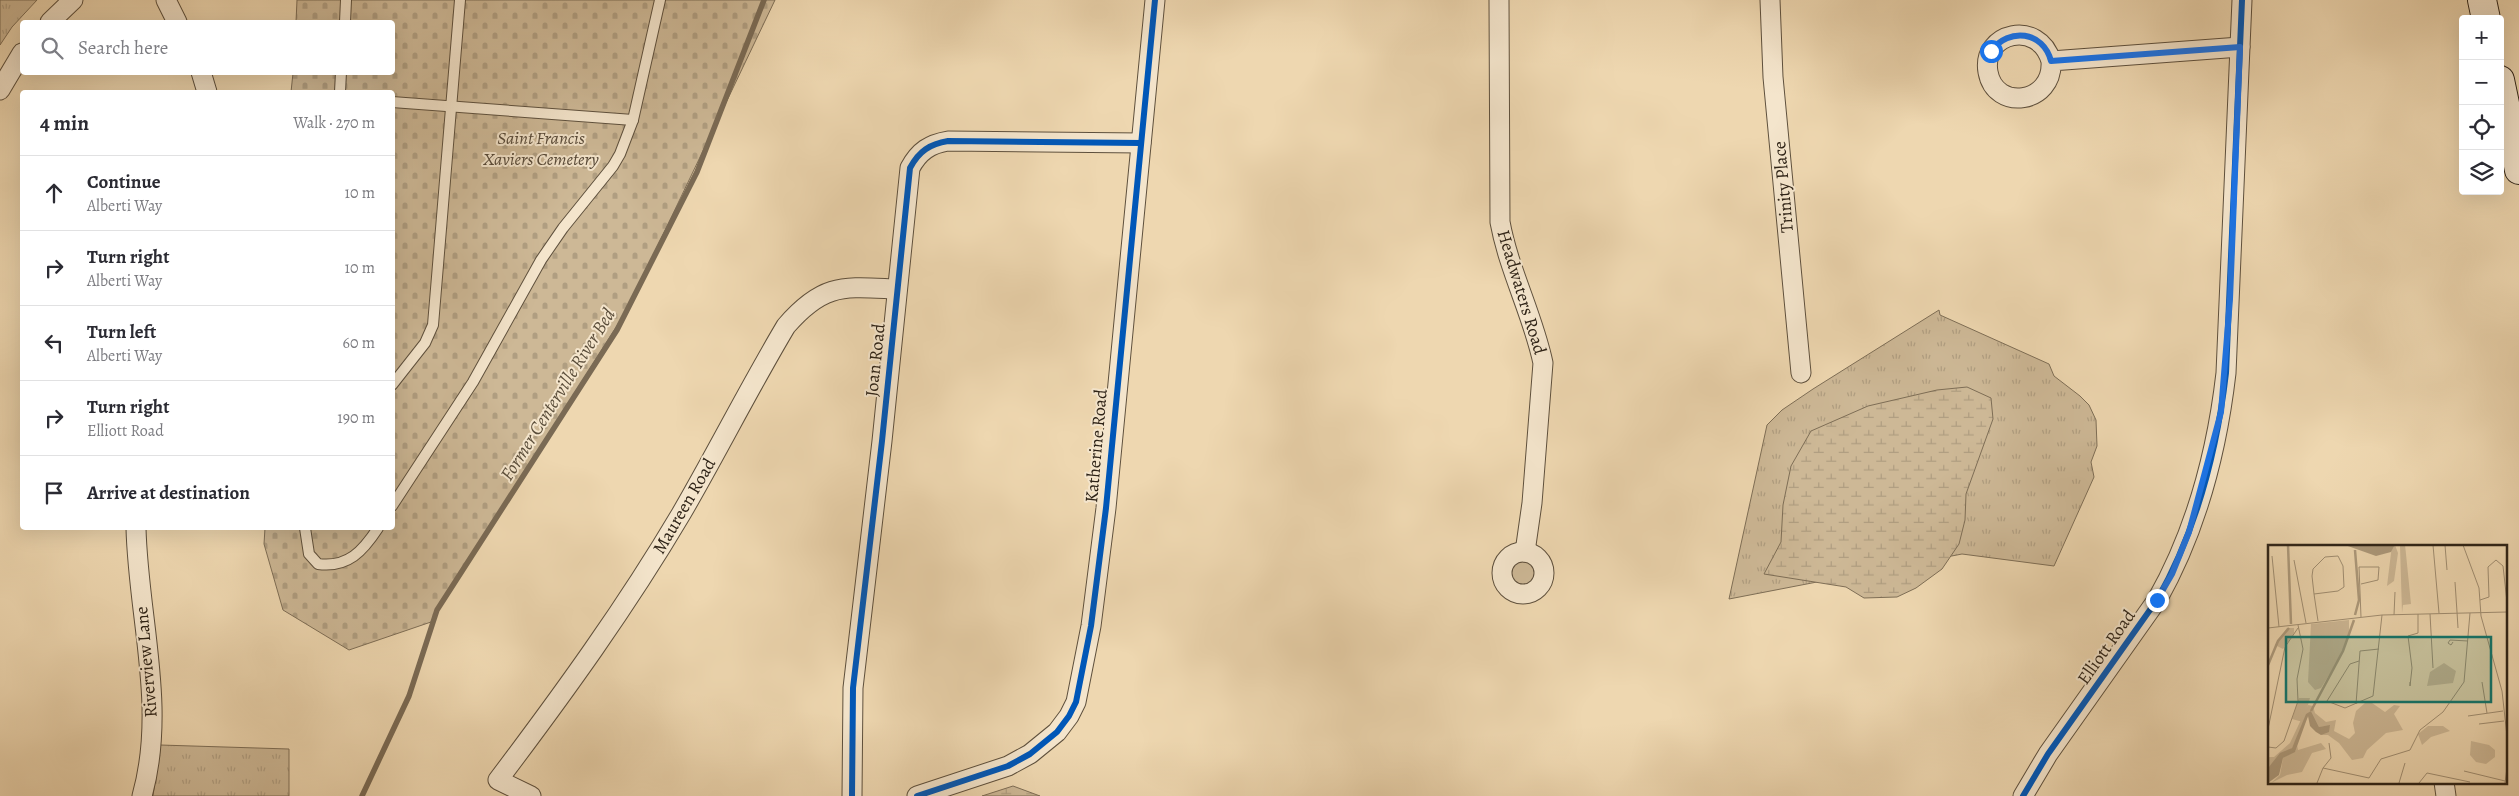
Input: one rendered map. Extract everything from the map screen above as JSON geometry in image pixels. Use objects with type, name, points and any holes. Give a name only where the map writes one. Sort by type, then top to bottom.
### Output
[{"type":"main road","points":[[2482,0],[2485,15]]},
{"type":"main road","points":[[2504,99],[2519,170]]},
{"type":"street","points":[[52,20],[73,0]]},
{"type":"street","points":[[166,0],[176,20]]},
{"type":"street","name":"Katherine Road","points":[[917,796],[1008,766],[1030,754],[1057,732],[1069,716],[1076,702],[1090,626],[1106,508],[1155,0]]},
{"type":"street","name":"Headwaters Road","points":[[1499,0],[1500,222],[1506,251],[1537,340],[1543,363],[1534,484],[1525,552]]},
{"type":"street","name":"Trinity Place","points":[[1770,0],[1773,77],[1802,373]]},
{"type":"street","name":"Elliott Road","points":[[2023,796],[2045,759],[2157,600],[2182,552],[2198,501],[2221,412],[2226,373],[2242,0]]},
{"type":"street","points":[[2051,61],[2240,47]]},
{"type":"street","points":[[0,90],[20,56]]},
{"type":"street","points":[[202,75],[206,90]]},
{"type":"street","name":"Joan Road","points":[[852,796],[853,688],[883,432],[908,178],[915,158],[922,150],[937,143],[958,140],[1141,143]]},
{"type":"street","name":"Maureen Road","points":[[531,796],[498,780],[557,702],[636,586],[681,514],[786,326],[807,304],[829,291],[852,287],[897,289]]},
{"type":"street","name":"Riverview Lane","points":[[136,530],[138,578],[152,688],[153,714],[149,762],[142,796]]},
{"type":"lane","points":[[344,20],[346,0]]},
{"type":"lane","points":[[395,380],[425,344],[433,325],[460,0]]},
{"type":"lane","points":[[395,501],[473,382],[541,260],[563,228],[613,166],[633,120],[660,0]]},
{"type":"lane","points":[[340,90],[341,75]]},
{"type":"lane","points":[[395,102],[633,120]]},
{"type":"lane","points":[[305,530],[309,554],[318,564],[329,565],[346,562],[367,544],[377,530]]},
{"type":"green space","points":[[0,0],[37,0],[12,27],[0,45]]},
{"type":"green space","name":"Saint Francis Xaviers Cemetery","points":[[297,0],[775,0],[628,308],[431,622],[349,650],[283,610],[264,544],[265,530],[395,530],[395,90],[291,90],[293,75],[395,75],[395,20],[296,20]]},
{"type":"green space","points":[[1939,310],[1940,315],[2049,364],[2054,376],[2089,405],[2096,420],[2097,446],[2091,462],[2094,477],[2054,566],[1962,554],[1729,599],[1767,425],[1782,410],[1813,389]]},
{"type":"green space","points":[[1967,387],[1991,398],[1993,419],[1966,494],[1965,520],[1959,544],[1942,569],[1916,588],[1897,597],[1864,598],[1846,587],[1764,574],[1781,542],[1783,505],[1791,466],[1811,431],[1868,406],[1937,390]]},
{"type":"green space","points":[[1523,559],[1533,563],[1537,573],[1533,583],[1523,587],[1513,583],[1509,573],[1513,563]]},
{"type":"green space","points":[[160,745],[289,749],[289,796],[153,796]]},
{"type":"green space","points":[[1013,786],[1040,796],[982,796]]},
{"type":"waterway","name":"Former Centerville River Bed","points":[[362,796],[409,696],[437,610],[617,330],[697,172],[764,0]]},
{"type":"cycle path","points":[[917,796],[1008,766],[1030,754],[1057,732],[1069,716],[1076,702],[1091,626],[1106,508],[1155,0]]},
{"type":"cycle path","points":[[2023,796],[2048,754],[2157,600],[2183,546],[2203,490],[2217,432],[2226,373],[2242,0]]},
{"type":"cycle path","points":[[852,796],[853,688],[882,441],[910,168],[917,157],[926,149],[948,141],[1141,143]]},
{"type":"route","points":[[1991,51],[2001,40],[2021,34],[2041,42],[2046,48],[2051,61],[2240,47],[2230,299],[2226,373],[2221,412],[2189,532],[2172,574],[2157,600]]}]
